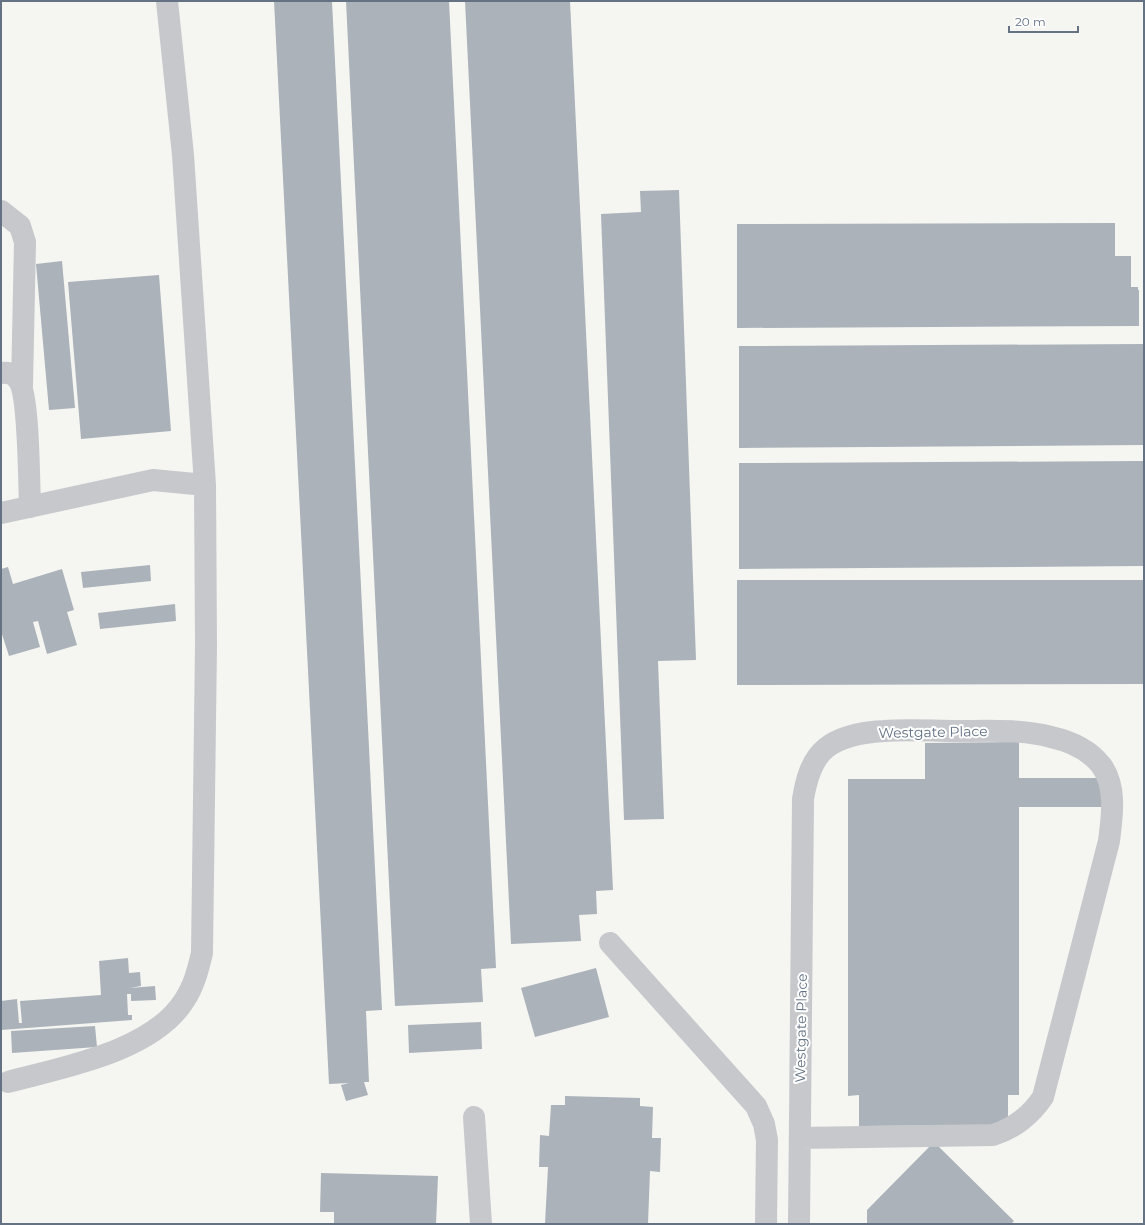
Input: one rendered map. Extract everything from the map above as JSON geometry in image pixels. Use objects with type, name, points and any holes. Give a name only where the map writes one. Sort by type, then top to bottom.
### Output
[{"type":"lane","points":[[8,1082],[97,1057],[133,1043],[152,1032],[171,1016],[184,1002],[196,979],[202,953],[206,645],[205,484],[183,156],[167,1]]},
{"type":"lane","points":[[1,211],[20,226],[25,242],[22,386],[24,394],[30,507]]},
{"type":"lane","points":[[1,373],[11,373],[22,386]]},
{"type":"lane","points":[[1,513],[153,480],[205,484]]},
{"type":"lane","name":"Westgate Place","points":[[799,1224],[803,799],[806,782],[816,759],[827,747],[855,736],[883,731],[1005,732],[1050,736],[1072,744],[1090,754],[1101,765],[1108,782],[1112,800],[1109,841],[1043,1097],[1028,1115],[1007,1129],[993,1135],[800,1138]]},
{"type":"lane","points":[[610,943],[756,1106],[764,1124],[767,1140],[766,1224]]},
{"type":"lane","points":[[474,1117],[481,1224]]},
{"type":"building","points":[[274,1],[332,1],[382,1010],[366,1011],[369,1082],[364,1082],[368,1095],[346,1101],[341,1085],[349,1083],[329,1084]]},
{"type":"building","points":[[346,1],[449,1],[496,968],[481,969],[483,1002],[395,1006]]},
{"type":"building","points":[[465,1],[570,1],[613,890],[596,891],[597,914],[579,915],[581,941],[511,944]]},
{"type":"building","points":[[679,190],[696,660],[658,661],[664,819],[624,820],[601,214],[641,212],[640,191]]},
{"type":"building","points":[[1115,223],[1115,256],[1131,256],[1131,287],[1138,287],[1139,290],[1139,326],[737,328],[737,224]]},
{"type":"building","points":[[62,261],[75,408],[49,410],[36,264]]},
{"type":"building","points":[[159,275],[171,431],[81,439],[68,282]]},
{"type":"building","points":[[1144,344],[1144,445],[739,448],[739,346]]},
{"type":"building","points":[[1144,461],[1144,566],[739,569],[739,463]]},
{"type":"building","points":[[150,565],[151,581],[83,588],[81,572]]},
{"type":"building","points":[[8,567],[13,584],[62,569],[74,610],[67,612],[77,645],[47,654],[38,621],[33,622],[40,647],[9,656],[1,631],[1,569]]},
{"type":"building","points":[[737,580],[1144,580],[1144,684],[737,685]]},
{"type":"building","points":[[175,604],[176,621],[100,629],[98,613]]},
{"type":"building","points":[[1019,742],[1019,778],[1106,778],[1105,807],[1019,807],[1019,1095],[1008,1095],[1008,1125],[859,1126],[859,1095],[848,1096],[848,779],[925,779],[925,743]]},
{"type":"building","points":[[128,958],[129,973],[140,972],[141,986],[130,988],[155,986],[156,1000],[131,1001],[131,994],[127,994],[128,1015],[132,1015],[132,1020],[1,1030],[1,1001],[17,999],[19,1023],[22,1023],[20,1001],[101,995],[99,961]]},
{"type":"building","points":[[596,968],[609,1017],[535,1037],[521,988]]},
{"type":"building","points":[[481,1022],[482,1049],[409,1053],[408,1025]]},
{"type":"building","points":[[95,1026],[97,1047],[12,1053],[11,1031]]},
{"type":"building","points":[[565,1096],[640,1098],[640,1106],[653,1107],[652,1138],[661,1138],[660,1172],[650,1171],[648,1224],[545,1224],[548,1167],[539,1167],[540,1135],[549,1136],[551,1105],[565,1105]]},
{"type":"building","points":[[934,1142],[1014,1221],[1011,1224],[867,1224],[867,1210]]},
{"type":"building","points":[[321,1173],[438,1176],[436,1224],[334,1224],[334,1212],[320,1212]]}]
